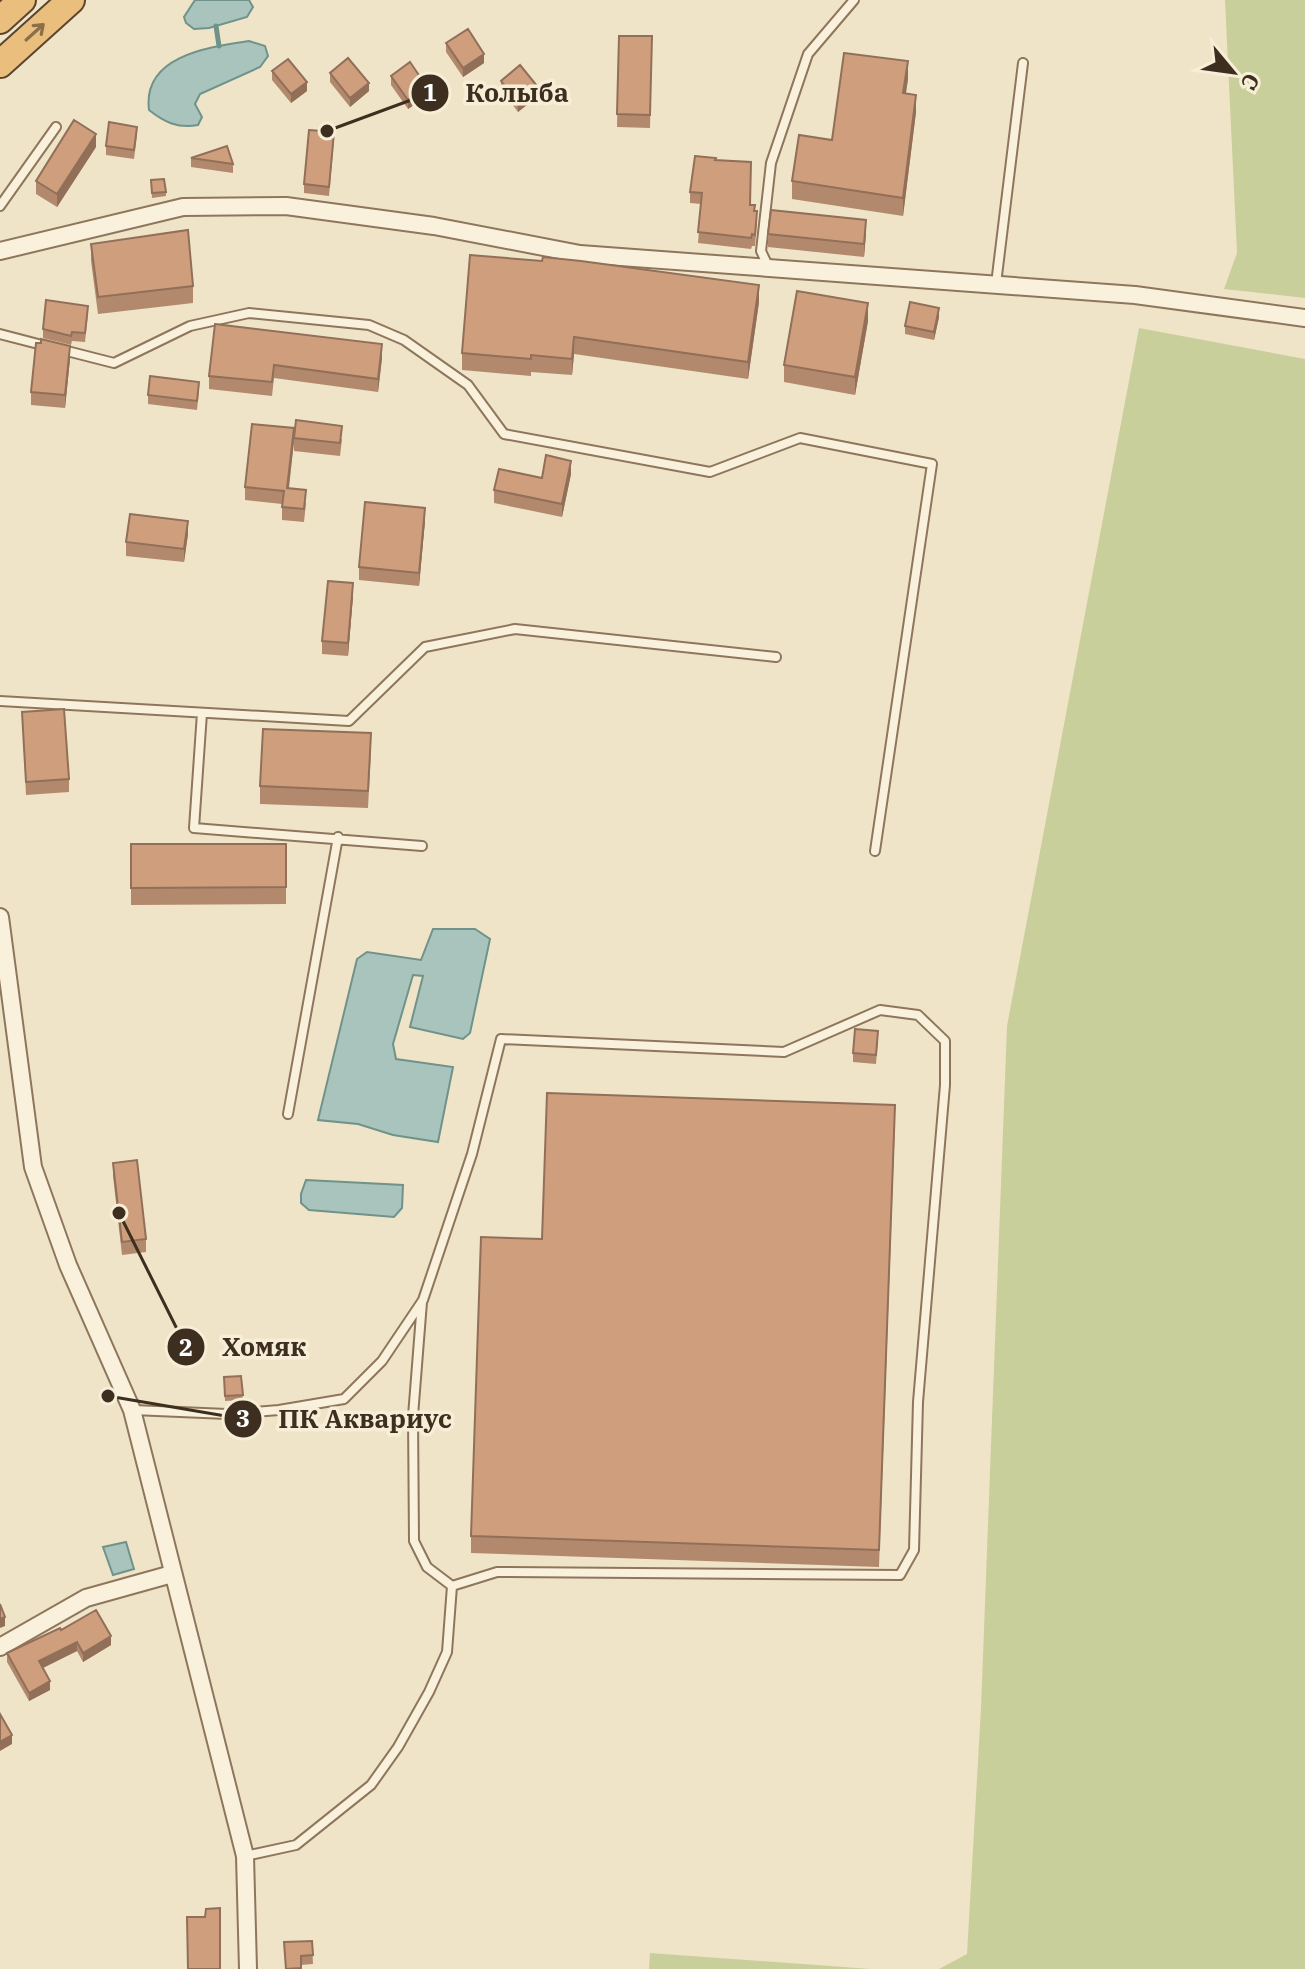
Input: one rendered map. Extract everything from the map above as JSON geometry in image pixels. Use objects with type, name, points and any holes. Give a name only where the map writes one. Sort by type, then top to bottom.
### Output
[{"type":"highway","points":[[0,20],[22,0]]},
{"type":"highway","points":[[0,64],[71,0]]},
{"type":"street","points":[[0,251],[183,207],[286,206],[434,226],[580,254],[1135,295],[1305,318]]},
{"type":"street","points":[[0,917],[33,1167],[68,1265],[132,1410],[245,1856],[248,1969]]},
{"type":"street","points":[[0,1647],[86,1598],[172,1574]]},
{"type":"lane","points":[[769,269],[761,251],[771,163],[808,54],[854,0]]},
{"type":"lane","points":[[996,285],[1023,63]]},
{"type":"lane","points":[[0,206],[56,127]]},
{"type":"lane","points":[[0,334],[114,363],[190,326],[249,313],[369,325],[404,340],[468,385],[504,434],[710,472],[800,438],[932,464],[875,851]]},
{"type":"lane","points":[[0,701],[349,721],[425,647],[515,629],[776,657]]},
{"type":"lane","points":[[202,713],[194,828],[422,846]]},
{"type":"lane","points":[[288,1114],[338,837]]},
{"type":"lane","points":[[880,1010],[918,1015],[945,1041],[945,1085],[918,1402],[914,1550],[900,1575],[497,1572],[452,1586],[427,1567],[414,1541],[413,1416],[423,1300],[472,1154],[501,1039],[784,1052],[880,1010]]},
{"type":"lane","points":[[132,1410],[227,1414],[279,1410],[344,1399],[382,1361],[423,1300]]},
{"type":"lane","points":[[245,1856],[296,1845],[371,1785],[398,1747],[447,1652],[452,1586]]},
{"type":"green space","points":[[1225,0],[1305,0],[1305,298],[1224,289],[1237,253]]},
{"type":"green space","points":[[1139,328],[1305,359],[1305,1969],[939,1969],[967,1954],[981,1708],[1007,1026]]},
{"type":"green space","points":[[650,1953],[871,1969],[649,1969]]},
{"type":"water","points":[[195,0],[249,0],[253,7],[247,17],[194,29],[184,17]]},
{"type":"water","points":[[249,41],[265,46],[268,56],[260,67],[200,94],[195,104],[202,117],[198,125],[172,124],[149,110],[150,91],[156,77],[167,66],[198,51]]},
{"type":"water","points":[[433,929],[475,929],[490,939],[470,1033],[463,1039],[410,1027],[423,976],[413,975],[393,1044],[396,1059],[453,1067],[438,1142],[393,1135],[358,1124],[318,1120],[357,959],[367,952],[421,960]]},
{"type":"water","points":[[306,1180],[403,1185],[402,1208],[394,1217],[309,1210],[301,1203]]},
{"type":"water","points":[[126,1542],[134,1569],[113,1575],[103,1547]]},
{"type":"building","points":[[468,29],[484,54],[463,68],[446,43]]},
{"type":"building","points":[[619,36],[652,36],[650,115],[617,114]]},
{"type":"building","points":[[844,53],[908,61],[903,93],[916,95],[903,198],[792,181],[799,135],[832,140]]},
{"type":"building","points":[[348,58],[369,83],[350,98],[330,73]]},
{"type":"building","points":[[288,59],[307,82],[291,94],[272,71]]},
{"type":"building","points":[[410,62],[427,87],[408,100],[391,76]]},
{"type":"building","points":[[520,65],[538,87],[518,103],[501,81]]},
{"type":"building","points":[[74,120],[96,134],[57,194],[36,181]]},
{"type":"building","points":[[109,122],[137,127],[134,150],[106,146]]},
{"type":"building","points":[[309,130],[334,132],[329,187],[304,184]]},
{"type":"building","points":[[227,146],[233,164],[191,158]]},
{"type":"building","points":[[695,156],[751,162],[750,205],[755,205],[754,211],[757,211],[755,235],[752,234],[751,238],[698,232],[702,193],[690,192]]},
{"type":"building","points":[[164,179],[166,192],[152,193],[151,180]]},
{"type":"building","points":[[771,210],[866,220],[864,244],[768,234]]},
{"type":"building","points":[[188,230],[193,286],[98,297],[91,244]]},
{"type":"building","points":[[470,255],[542,261],[543,257],[759,285],[748,362],[574,337],[572,359],[462,353]]},
{"type":"building","points":[[797,291],[868,303],[855,377],[784,365]]},
{"type":"building","points":[[46,300],[88,306],[85,333],[72,332],[71,336],[43,329]]},
{"type":"building","points":[[910,302],[939,308],[934,332],[905,326]]},
{"type":"building","points":[[215,324],[382,344],[378,379],[274,365],[272,382],[209,376]]},
{"type":"building","points":[[41,339],[70,346],[65,395],[31,392],[36,343],[41,343]]},
{"type":"building","points":[[150,376],[199,382],[197,401],[148,395]]},
{"type":"building","points":[[296,420],[342,426],[340,443],[294,438]]},
{"type":"building","points":[[252,424],[294,428],[287,488],[306,490],[304,509],[282,507],[284,491],[245,487]]},
{"type":"building","points":[[546,455],[571,461],[562,504],[494,490],[499,469],[542,478]]},
{"type":"building","points":[[365,502],[425,508],[419,573],[359,567]]},
{"type":"building","points":[[130,514],[188,521],[184,549],[126,542]]},
{"type":"building","points":[[328,581],[353,583],[348,643],[322,641]]},
{"type":"building","points":[[64,709],[69,779],[26,782],[22,712]]},
{"type":"building","points":[[263,729],[371,733],[368,791],[260,786]]},
{"type":"building","points":[[131,844],[286,844],[286,887],[131,888]]},
{"type":"building","points":[[855,1029],[878,1031],[876,1055],[853,1053]]},
{"type":"building","points":[[547,1093],[895,1105],[879,1550],[471,1536],[481,1237],[542,1239]]},
{"type":"building","points":[[137,1160],[146,1239],[122,1242],[113,1163]]},
{"type":"building","points":[[241,1376],[243,1395],[225,1396],[224,1377]]},
{"type":"building","points":[[96,1610],[111,1636],[83,1653],[77,1642],[39,1661],[50,1681],[29,1693],[7,1653],[61,1630]]},
{"type":"building","points":[[0,1714],[12,1735],[0,1742]]},
{"type":"building","points":[[220,1908],[220,1969],[188,1969],[187,1917],[205,1917],[206,1909]]},
{"type":"building","points":[[312,1941],[313,1955],[301,1956],[301,1968],[286,1969],[284,1942]]},
{"type":"waterway","points":[[216,26],[219,46]]},
{"type":"place","name":"Колыба","points":[[327,131]]},
{"type":"place","name":"Хомяк","points":[[119,1213]]},
{"type":"place","name":"ПК Аквариус","points":[[108,1396]]}]
